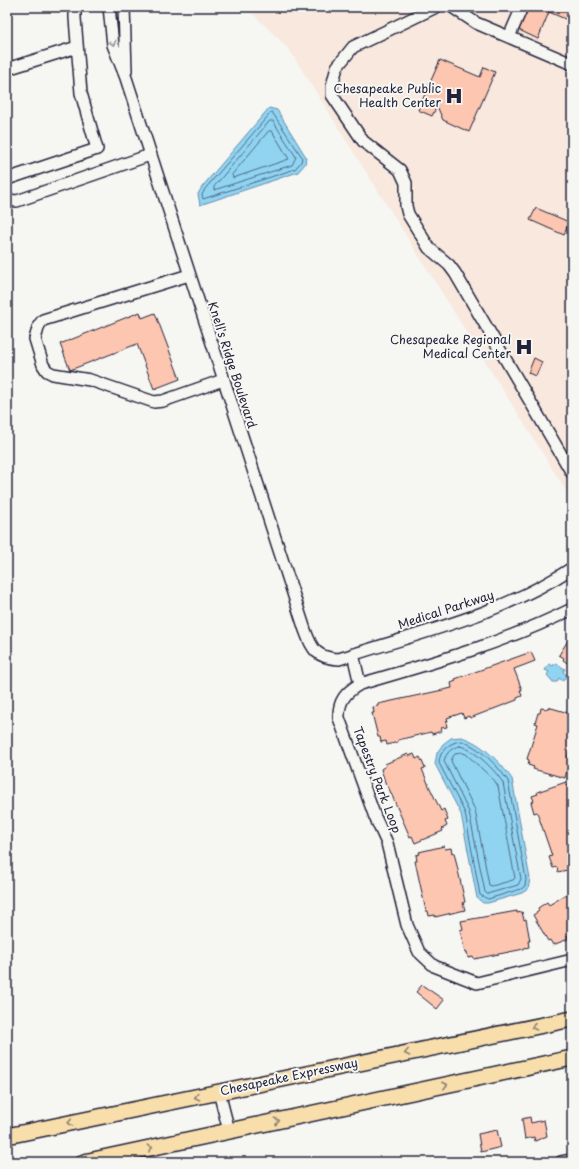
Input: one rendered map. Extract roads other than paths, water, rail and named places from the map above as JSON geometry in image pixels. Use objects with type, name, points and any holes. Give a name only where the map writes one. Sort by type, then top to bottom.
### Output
[{"type":"highway","name":"Chesapeake Expressway","points":[[7,1136],[572,1019]]},
{"type":"highway","points":[[84,1162],[572,1058]]},
{"type":"street","points":[[7,179],[97,149],[81,93],[75,7]]},
{"type":"street","name":"Knell's Ridge Boulevard","points":[[109,7],[113,45],[126,78],[305,630],[310,643],[322,656]]},
{"type":"street","name":"Knell's Ridge Boulevard","points":[[124,7],[126,78]]},
{"type":"street","points":[[436,7],[353,48],[337,67],[332,79],[332,95],[363,141],[400,170],[406,183],[406,206],[408,214],[429,248],[449,265],[455,273],[572,473]]},
{"type":"street","points":[[509,37],[522,7]]},
{"type":"street","points":[[457,9],[476,23],[572,64]]},
{"type":"street","points":[[7,69],[77,47]]},
{"type":"street","points":[[7,200],[17,201],[150,155]]},
{"type":"street","points":[[189,275],[43,320],[39,325],[35,339],[43,365],[53,374],[90,380],[154,402],[223,380]]},
{"type":"street","name":"Medical Parkway","points":[[322,656],[339,658],[468,618],[516,600],[551,582],[572,568]]},
{"type":"street","name":"Tapestry Park Loop","points":[[572,609],[543,624],[479,649],[360,684],[350,690],[342,699],[338,710],[338,718],[375,817],[387,843],[407,925],[419,952],[434,966],[477,983],[572,960]]},
{"type":"street","points":[[353,654],[360,684]]},
{"type":"street","points":[[219,1092],[228,1131]]},
{"type":"street","points":[[561,1162],[572,1160]]},
{"type":"water","points":[[269,108],[277,110],[306,157],[305,164],[298,172],[200,205],[198,194],[202,187]]},
{"type":"water","points":[[555,663],[565,669],[563,672],[567,675],[563,681],[559,678],[557,682],[553,682],[547,675],[549,672],[545,670],[549,664],[553,666]]},
{"type":"water","points":[[461,737],[476,743],[483,748],[502,766],[512,779],[530,879],[528,889],[522,893],[488,903],[483,903],[477,898],[461,814],[435,764],[437,753],[443,744],[451,738]]},
{"type":"place","name":"Chesapeake Public Health Center","points":[[454,96]]},
{"type":"place","name":"Chesapeake Regional Medical Center","points":[[524,347]]}]
